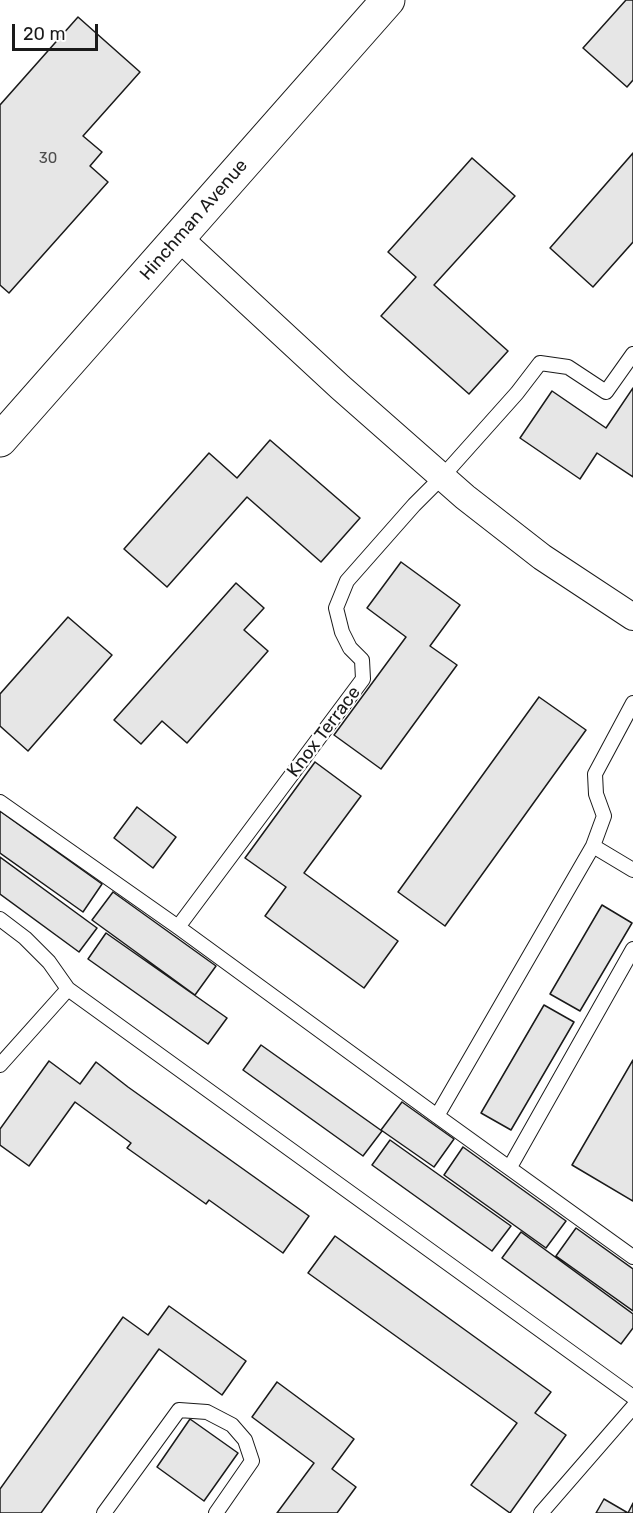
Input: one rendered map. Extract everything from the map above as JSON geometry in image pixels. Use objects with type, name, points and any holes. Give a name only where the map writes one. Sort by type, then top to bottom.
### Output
[{"type":"street","name":"Hinchman Avenue","points":[[0,440],[388,0]]},
{"type":"street","points":[[178,237],[340,387],[465,497],[542,557],[633,617]]},
{"type":"lane","name":"Knox Terrace","points":[[178,927],[363,680],[362,660],[350,648],[342,632],[336,608],[347,581],[517,393],[540,363],[568,367],[606,392],[633,354]]},
{"type":"lane","points":[[437,1116],[593,846],[604,816],[596,794],[595,774],[633,703]]},
{"type":"lane","points":[[0,802],[178,927],[633,1257]]},
{"type":"lane","points":[[593,846],[633,870]]},
{"type":"lane","points":[[0,919],[25,938],[48,962],[68,989],[633,1397]]},
{"type":"lane","points":[[510,1167],[633,949]]},
{"type":"lane","points":[[0,1065],[68,989]]},
{"type":"lane","points":[[541,1513],[633,1407]]},
{"type":"lane","points":[[104,1513],[179,1410],[207,1412],[232,1425],[245,1440],[252,1461],[216,1513]]},
{"type":"building","points":[[626,0],[633,0],[633,80],[627,87],[583,48]]},
{"type":"building","points":[[78,17],[140,72],[83,136],[102,152],[90,166],[108,182],[9,293],[0,285],[0,105]]},
{"type":"building","points":[[633,153],[633,242],[593,287],[550,248]]},
{"type":"building","points":[[472,158],[515,196],[434,285],[508,351],[469,394],[381,316],[416,277],[388,252]]},
{"type":"building","points":[[633,388],[633,477],[597,453],[580,479],[520,438],[552,391],[606,428]]},
{"type":"building","points":[[270,440],[360,518],[321,562],[247,497],[167,587],[124,549],[209,453],[237,478]]},
{"type":"building","points":[[401,562],[460,605],[430,646],[457,665],[381,769],[334,735],[406,637],[367,608]]},
{"type":"building","points":[[236,583],[264,608],[244,630],[268,651],[187,743],[162,721],[141,744],[114,720]]},
{"type":"building","points":[[68,617],[112,655],[28,751],[0,726],[0,694]]},
{"type":"building","points":[[539,697],[586,730],[445,926],[398,892]]},
{"type":"building","points":[[315,762],[361,796],[304,873],[398,941],[364,988],[265,916],[286,887],[245,858]]},
{"type":"building","points":[[137,807],[176,837],[153,868],[114,838]]},
{"type":"building","points":[[0,811],[102,884],[83,912],[0,853]]},
{"type":"building","points":[[0,857],[97,928],[79,952],[0,894]]},
{"type":"building","points":[[113,892],[216,966],[195,995],[92,920]]},
{"type":"building","points":[[602,905],[632,923],[580,1011],[550,994]]},
{"type":"building","points":[[106,933],[227,1018],[208,1044],[88,959]]},
{"type":"building","points":[[544,1005],[574,1022],[511,1130],[481,1113]]},
{"type":"building","points":[[261,1045],[382,1131],[363,1156],[243,1070]]},
{"type":"building","points":[[633,1060],[633,1201],[572,1165]]},
{"type":"building","points":[[49,1061],[80,1084],[96,1062],[309,1216],[283,1253],[209,1200],[206,1204],[127,1148],[131,1143],[75,1102],[29,1166],[0,1145],[0,1129]]},
{"type":"building","points":[[402,1102],[454,1139],[434,1167],[381,1130]]},
{"type":"building","points":[[390,1140],[511,1226],[492,1251],[372,1165]]},
{"type":"building","points":[[463,1147],[566,1221],[546,1248],[444,1175]]},
{"type":"building","points":[[576,1228],[633,1269],[633,1311],[556,1256]]},
{"type":"building","points":[[521,1232],[633,1314],[633,1328],[621,1344],[502,1258]]},
{"type":"building","points":[[335,1236],[551,1392],[535,1413],[566,1435],[510,1513],[471,1485],[517,1423],[308,1273]]},
{"type":"building","points":[[169,1306],[246,1361],[222,1395],[159,1349],[41,1513],[0,1513],[0,1489],[123,1317],[148,1335]]},
{"type":"building","points":[[277,1382],[354,1439],[332,1469],[356,1487],[337,1513],[277,1513],[314,1463],[252,1417]]},
{"type":"building","points":[[190,1419],[238,1453],[204,1501],[157,1467]]},
{"type":"building","points":[[604,1499],[628,1513],[596,1513]]},
{"type":"building","points":[[633,1503],[633,1513],[628,1513]]}]
